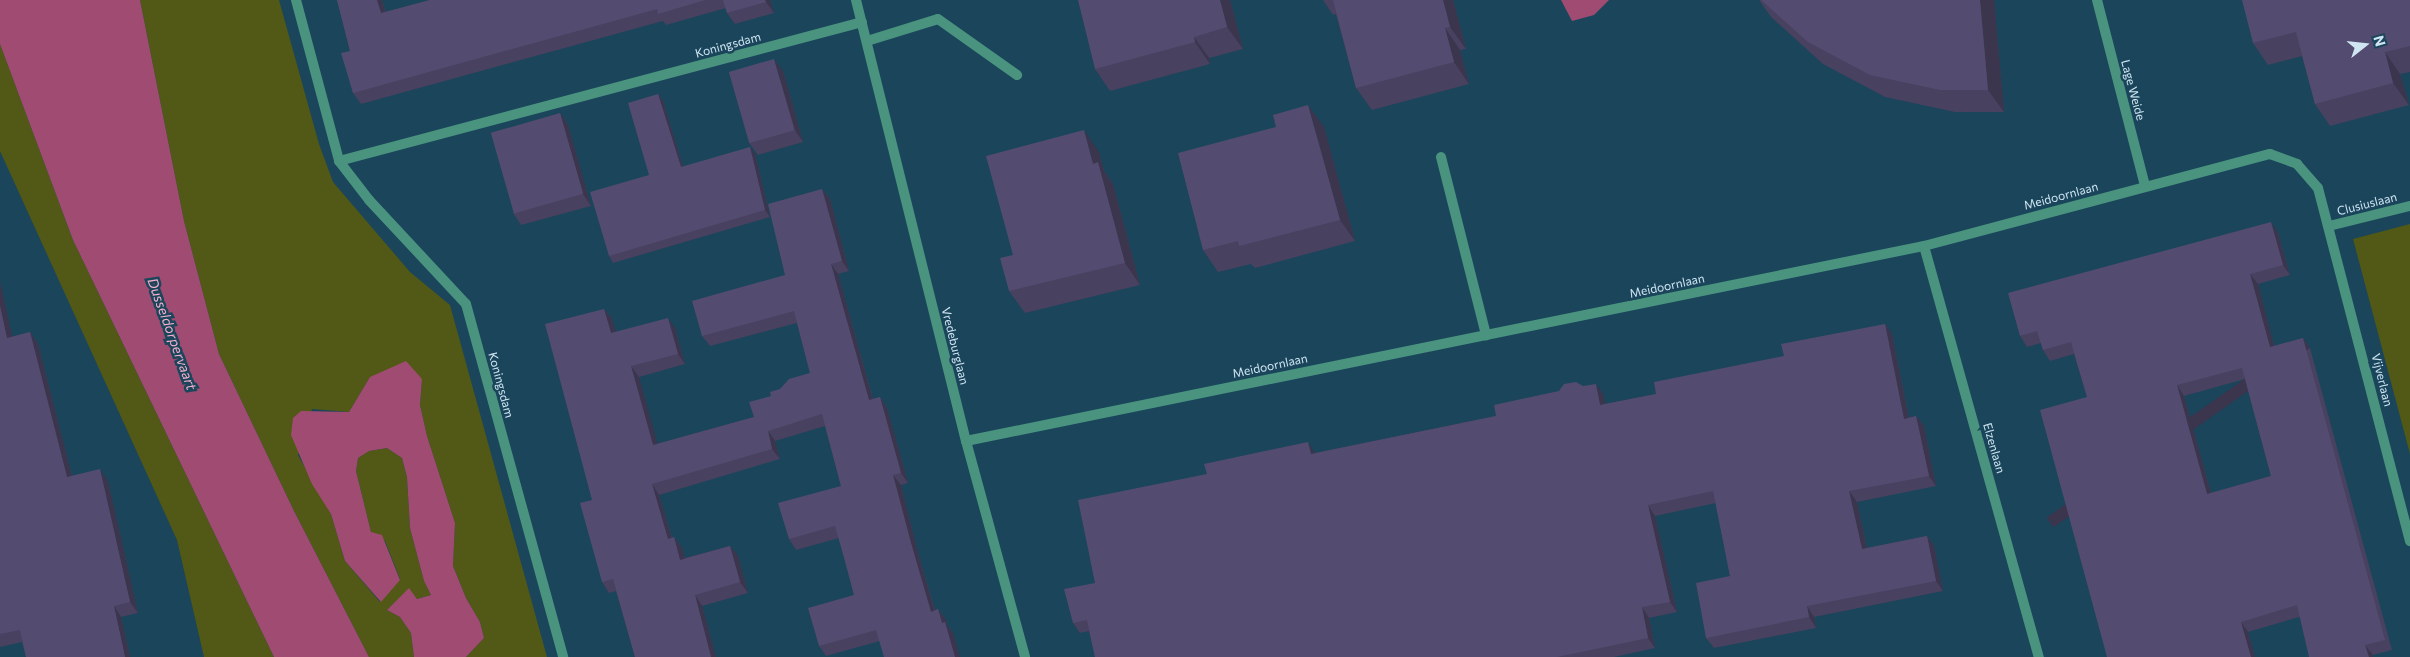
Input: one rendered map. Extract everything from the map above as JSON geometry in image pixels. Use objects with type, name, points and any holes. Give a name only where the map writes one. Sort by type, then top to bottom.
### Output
[{"type":"street","name":"Koningsdam","points":[[296,0],[339,161],[369,200],[466,304],[563,657]]},
{"type":"street","name":"Vredeburglaan","points":[[856,0],[966,441],[1025,657]]},
{"type":"street","name":"Lage Weide","points":[[2097,0],[2145,186]]},
{"type":"street","points":[[867,41],[938,19],[1017,75]]},
{"type":"street","name":"Koningsdam","points":[[339,161],[862,22]]},
{"type":"street","name":"Meidoornlaan","points":[[966,441],[1924,246],[2270,154],[2285,157],[2297,164],[2318,188],[2329,226]]},
{"type":"street","points":[[1441,158],[1486,335]]},
{"type":"street","name":"Clusiuslaan","points":[[2329,226],[2410,206]]},
{"type":"street","name":"Vijverlaan","points":[[2329,226],[2410,541]]},
{"type":"street","name":"Elzenlaan","points":[[1924,246],[2039,657]]},
{"type":"green space","points":[[140,0],[279,0],[319,144],[333,182],[410,272],[450,305],[547,657],[466,657],[484,638],[480,622],[466,598],[453,566],[455,523],[427,436],[420,405],[422,379],[370,377],[349,412],[312,409],[298,455],[331,514],[345,561],[380,602],[400,579],[385,541],[371,532],[356,471],[358,458],[369,451],[387,448],[402,458],[407,477],[410,528],[424,581],[431,595],[417,599],[409,589],[387,610],[400,617],[411,633],[414,657],[369,657],[294,511],[219,354],[184,221]]},
{"type":"green space","points":[[0,44],[73,240],[274,657],[204,657],[177,540],[0,151]]},
{"type":"green space","points":[[2410,224],[2410,454],[2353,239]]},
{"type":"water","name":"Dusseldorpervaart","points":[[0,0],[140,0],[184,221],[219,354],[294,511],[369,657],[274,657],[73,240],[0,44]]},
{"type":"water","points":[[1561,0],[1609,0],[1594,15],[1572,21]]},
{"type":"water","points":[[406,361],[422,379],[420,405],[427,436],[455,523],[453,566],[466,598],[480,622],[484,638],[466,657],[414,657],[411,633],[400,617],[387,610],[409,588],[417,599],[431,595],[424,581],[410,528],[407,477],[402,458],[387,448],[369,451],[358,458],[356,471],[371,532],[382,535],[400,580],[381,602],[345,561],[331,514],[312,484],[291,435],[293,418],[301,411],[349,412],[370,377]]},
{"type":"building","points":[[337,0],[377,0],[381,13],[430,0],[705,0],[658,14],[657,9],[353,93],[341,53],[350,51]]},
{"type":"building","points":[[723,0],[765,0],[766,2],[727,13]]},
{"type":"building","points":[[1078,0],[1220,0],[1227,27],[1194,37],[1195,42],[1095,69]]},
{"type":"building","points":[[1333,0],[1443,0],[1450,27],[1445,28],[1454,62],[1356,88]]},
{"type":"building","points":[[1761,0],[1980,0],[1988,90],[1940,90],[1870,75],[1808,42]]},
{"type":"building","points":[[2242,0],[2410,0],[2410,46],[2385,52],[2393,83],[2315,104],[2296,32],[2253,43]]},
{"type":"building","points":[[774,59],[794,130],[749,143],[729,72]]},
{"type":"building","points":[[658,94],[681,167],[750,147],[765,210],[609,256],[590,192],[649,175],[628,103]]},
{"type":"building","points":[[1308,105],[1340,220],[1239,246],[1238,241],[1203,250],[1178,153],[1276,127],[1273,115]]},
{"type":"building","points":[[560,113],[583,194],[514,214],[491,133]]},
{"type":"building","points":[[1084,130],[1093,164],[1098,162],[1125,263],[1009,291],[1000,258],[1013,255],[986,156]]},
{"type":"building","points":[[822,189],[842,261],[831,264],[869,400],[880,397],[901,473],[893,475],[911,543],[931,612],[938,609],[942,623],[945,622],[955,657],[884,657],[876,630],[819,646],[808,608],[854,595],[835,526],[789,539],[778,503],[841,486],[822,414],[768,431],[772,449],[652,484],[668,539],[674,537],[680,560],[730,546],[740,582],[695,595],[711,657],[635,657],[613,579],[602,582],[580,503],[592,500],[545,324],[604,309],[611,333],[668,318],[678,354],[631,366],[653,445],[754,417],[749,402],[771,396],[770,392],[780,389],[789,379],[810,373],[794,311],[702,336],[692,301],[785,275],[768,204]]},
{"type":"building","points":[[2271,222],[2283,265],[2250,274],[2270,347],[2303,338],[2385,640],[2365,645],[2369,657],[2309,657],[2297,605],[2241,622],[2251,657],[2107,657],[2040,410],[2087,397],[2071,342],[2043,350],[2037,331],[2020,336],[2008,293]],"holes":[[[2242,368],[2271,476],[2207,494],[2177,385]]]},
{"type":"building","points":[[0,306],[7,338],[30,332],[67,477],[100,469],[130,602],[114,606],[125,657],[26,657],[20,630],[0,634]]},
{"type":"building","points":[[1885,324],[1904,419],[1916,416],[1929,476],[1849,491],[1862,549],[1927,536],[1936,581],[1807,606],[1809,617],[1706,638],[1696,583],[1730,576],[1713,491],[1648,505],[1670,602],[1642,607],[1648,638],[1557,657],[1095,657],[1087,620],[1073,623],[1064,589],[1095,583],[1078,500],[1207,474],[1204,464],[1308,442],[1311,454],[1496,416],[1494,405],[1559,391],[1564,384],[1576,382],[1583,386],[1596,384],[1600,405],[1656,394],[1654,382],[1784,356],[1781,344]]}]
